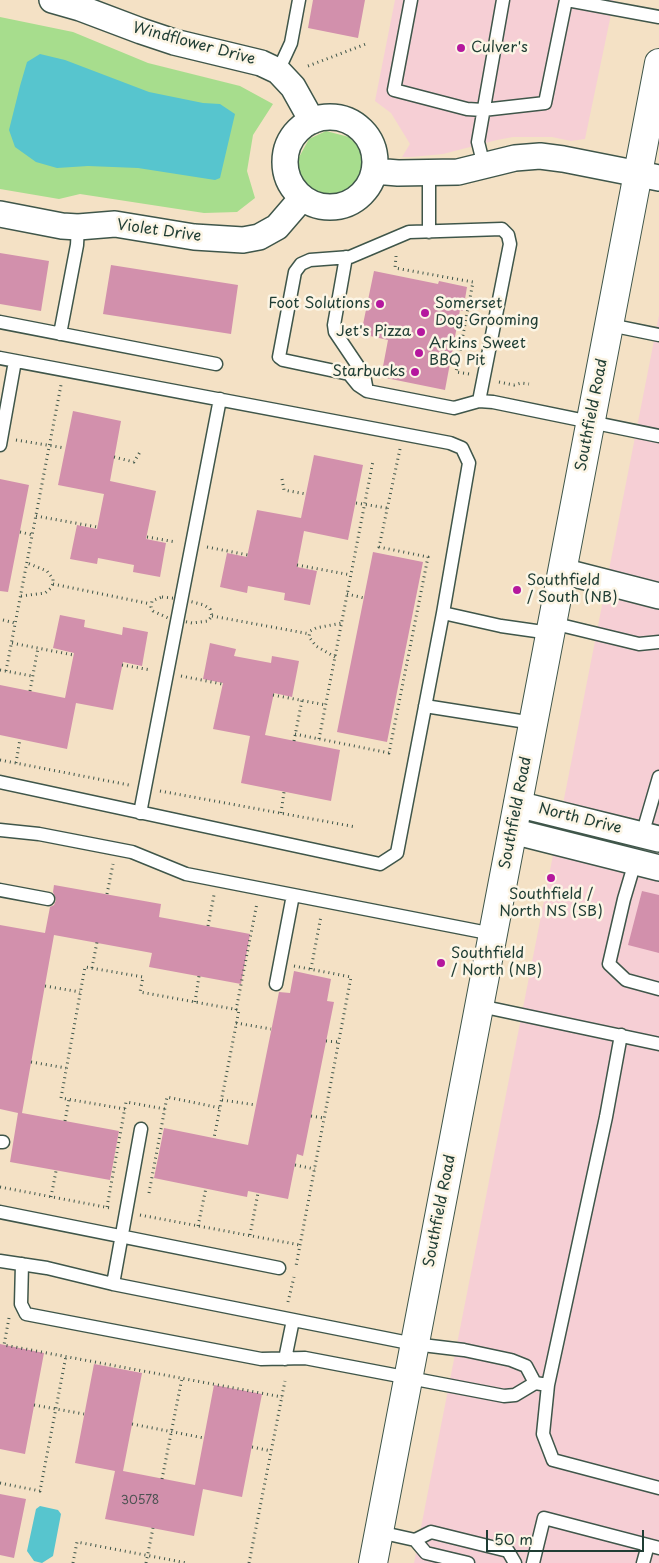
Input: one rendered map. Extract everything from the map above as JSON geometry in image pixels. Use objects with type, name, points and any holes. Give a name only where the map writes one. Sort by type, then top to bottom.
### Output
[{"type":"main road","name":"Southfield Road","points":[[373,1563],[610,325],[648,176],[659,63]]},
{"type":"street","name":"Windflower Drive","points":[[52,0],[81,4],[141,32],[174,42],[261,63],[278,71],[293,87],[312,121]]},
{"type":"street","points":[[326,117],[342,119],[356,125],[367,136],[374,149],[374,171],[365,192],[353,201],[340,206],[325,207],[302,198],[290,183],[286,169],[286,154],[290,141],[299,129],[312,121],[326,117]]},
{"type":"street","points":[[374,171],[398,174],[458,172],[515,158],[540,156],[648,176]]},
{"type":"street","name":"Violet Drive","points":[[0,214],[62,226],[78,227],[115,224],[194,237],[243,240],[258,237],[277,226],[302,198]]},
{"type":"street","points":[[562,571],[659,596]]},
{"type":"street","name":"North Drive","points":[[518,804],[651,837],[635,862]]},
{"type":"street","name":"North Drive","points":[[512,831],[659,868]]},
{"type":"lane","points":[[278,71],[290,43],[299,0]]},
{"type":"lane","points":[[411,0],[394,90],[467,109],[483,110],[545,104],[566,0],[659,17]]},
{"type":"lane","points":[[484,166],[478,142],[503,0]]},
{"type":"lane","points":[[428,232],[429,173]]},
{"type":"lane","points":[[60,334],[77,245],[78,227]]},
{"type":"lane","points":[[479,401],[510,244],[508,235],[502,230],[409,232],[346,257],[310,260],[301,264],[295,272],[279,358],[283,360],[349,374],[358,385],[367,391],[454,408],[479,401],[493,402],[659,436]]},
{"type":"lane","points":[[346,257],[334,325],[335,332],[364,375],[367,391]]},
{"type":"lane","points":[[0,322],[216,364]]},
{"type":"lane","points":[[610,325],[659,335]]},
{"type":"lane","points":[[0,358],[450,443],[462,448],[468,463],[443,613],[397,853],[380,864],[0,782]]},
{"type":"lane","points":[[1,441],[15,361]]},
{"type":"lane","points":[[140,813],[220,399]]},
{"type":"lane","points":[[443,613],[501,626],[551,628],[640,644],[659,642]]},
{"type":"lane","points":[[425,706],[533,723]]},
{"type":"lane","points":[[651,837],[659,777]]},
{"type":"lane","points":[[0,830],[39,834],[132,852],[186,874],[493,934]]},
{"type":"lane","points":[[635,862],[624,899],[609,964],[626,980],[659,989]]},
{"type":"lane","points":[[0,890],[48,899]]},
{"type":"lane","points":[[276,984],[293,895]]},
{"type":"lane","points":[[480,1006],[659,1044]]},
{"type":"lane","points":[[621,1035],[606,1117],[542,1384],[543,1434],[553,1460],[659,1488]]},
{"type":"lane","points":[[113,1284],[141,1129]]},
{"type":"lane","points":[[0,1212],[279,1268]]},
{"type":"lane","points":[[0,1261],[414,1344],[464,1350],[512,1360],[526,1366],[542,1384]]},
{"type":"lane","points":[[22,1264],[21,1304],[26,1314],[261,1359],[305,1358],[504,1396],[515,1395],[542,1384]]},
{"type":"lane","points":[[285,1359],[293,1320]]},
{"type":"lane","points":[[533,1563],[544,1518],[653,1547],[643,1563]]},
{"type":"lane","points":[[378,1532],[415,1540],[426,1553],[468,1563]]},
{"type":"lane","points":[[415,1540],[430,1532],[508,1551],[515,1563]]},
{"type":"path","points":[[308,66],[366,44]]},
{"type":"path","points":[[397,250],[395,268],[473,282],[456,372],[475,375]]},
{"type":"path","points":[[6,671],[64,370]]},
{"type":"path","points":[[496,381],[514,386],[521,383],[529,384]]},
{"type":"path","points":[[295,734],[389,753],[428,557],[379,547],[403,434]]},
{"type":"path","points":[[1,441],[65,448]]},
{"type":"path","points":[[114,457],[134,462],[140,452]]},
{"type":"path","points":[[320,739],[373,461]]},
{"type":"path","points":[[282,479],[284,490],[306,494]]},
{"type":"path","points":[[356,503],[387,508]]},
{"type":"path","points":[[36,516],[97,527]]},
{"type":"path","points":[[20,532],[33,534]]},
{"type":"path","points":[[21,596],[45,593],[51,588],[54,580],[47,571],[27,563]]},
{"type":"path","points":[[297,565],[351,575]]},
{"type":"path","points":[[53,584],[151,604]]},
{"type":"path","points":[[347,594],[364,598]]},
{"type":"path","points":[[212,616],[310,634]]},
{"type":"path","points":[[2,620],[15,623]]},
{"type":"path","points":[[335,657],[316,646],[309,637],[310,631],[342,623]]},
{"type":"path","points":[[12,643],[73,655]]},
{"type":"path","points":[[30,691],[38,648]]},
{"type":"path","points":[[0,670],[32,676]]},
{"type":"path","points":[[273,695],[326,705]]},
{"type":"path","points":[[294,741],[302,700]]},
{"type":"path","points":[[16,763],[20,740]]},
{"type":"path","points":[[0,760],[356,827]]},
{"type":"path","points":[[281,813],[284,792]]},
{"type":"path","points":[[108,894],[113,864]]},
{"type":"path","points":[[208,926],[214,895]]},
{"type":"path","points":[[236,1010],[257,903]]},
{"type":"path","points":[[92,968],[97,942]]},
{"type":"path","points":[[280,963],[351,977],[288,1305]]},
{"type":"path","points":[[125,1110],[60,1098],[85,967],[143,977],[140,992],[239,1010],[214,1138]]},
{"type":"path","points":[[195,1002],[199,976]]},
{"type":"path","points":[[45,986],[80,992]]},
{"type":"path","points":[[236,1023],[271,1029]]},
{"type":"path","points":[[326,1040],[339,1042]]},
{"type":"path","points":[[31,1062],[66,1068]]},
{"type":"path","points":[[148,1196],[167,1097],[220,1108]]},
{"type":"path","points":[[65,1121],[69,1099]]},
{"type":"path","points":[[222,1100],[256,1105]]},
{"type":"path","points":[[311,1116],[324,1118]]},
{"type":"path","points":[[295,1166],[315,1169]]},
{"type":"path","points":[[51,1197],[56,1170]]},
{"type":"path","points":[[0,1187],[300,1245]]},
{"type":"path","points":[[198,1226],[206,1188]]},
{"type":"path","points":[[250,1236],[258,1193]]},
{"type":"path","points":[[10,1311],[4,1344],[282,1397]]},
{"type":"path","points":[[0,1483],[40,1491],[66,1356]]},
{"type":"path","points":[[162,1478],[182,1378]]},
{"type":"path","points":[[249,1563],[285,1381]]},
{"type":"path","points":[[34,1405],[84,1414]]},
{"type":"path","points":[[132,1424],[204,1438]]},
{"type":"path","points":[[252,1447],[271,1451]]},
{"type":"path","points":[[146,1563],[153,1528]]},
{"type":"path","points":[[73,1563],[77,1542],[187,1563]]},
{"type":"shaded area","points":[[395,0],[614,0],[585,139],[571,141],[552,137],[513,137],[443,154],[402,157],[410,144],[391,113],[375,101]]},
{"type":"shaded area","points":[[659,315],[659,1563],[414,1563]]},
{"type":"green space","points":[[0,17],[73,32],[148,63],[240,86],[273,104],[253,135],[247,171],[255,198],[237,212],[204,213],[80,194],[59,199],[0,189]]},
{"type":"green space","points":[[326,131],[349,137],[361,149],[365,168],[360,184],[338,198],[321,198],[309,192],[300,179],[298,159],[309,139]]},
{"type":"water","points":[[40,54],[65,60],[149,92],[203,103],[220,104],[235,114],[220,178],[215,180],[138,168],[88,166],[57,168],[36,162],[15,147],[9,130],[27,62]]},
{"type":"water","points":[[40,1506],[58,1510],[61,1514],[53,1556],[42,1563],[34,1561],[27,1551],[36,1509]]},
{"type":"building","points":[[313,0],[365,0],[358,38],[308,28]]},
{"type":"building","points":[[0,253],[49,261],[41,311],[0,304]]},
{"type":"building","points":[[111,265],[238,285],[231,334],[103,314]]},
{"type":"building","points":[[374,271],[438,284],[439,281],[467,287],[463,311],[460,310],[445,390],[381,377],[388,340],[361,334]]},
{"type":"building","points":[[73,411],[121,421],[110,481],[156,491],[146,539],[166,543],[160,577],[133,572],[134,565],[98,558],[97,564],[70,559],[77,525],[97,529],[104,494],[58,485]]},
{"type":"building","points":[[314,455],[363,465],[348,540],[304,531],[297,567],[317,571],[310,605],[284,600],[285,593],[248,586],[247,593],[220,587],[227,553],[247,557],[257,510],[301,518]]},
{"type":"building","points":[[0,479],[29,485],[8,592],[0,591]]},
{"type":"building","points":[[373,552],[423,562],[387,742],[337,732]]},
{"type":"building","points":[[60,615],[85,620],[84,627],[122,635],[123,627],[148,632],[142,666],[123,662],[113,710],[76,703],[67,749],[0,735],[0,685],[65,698],[74,653],[53,648]]},
{"type":"building","points":[[210,643],[236,649],[234,656],[271,663],[272,656],[299,661],[292,697],[274,693],[265,735],[340,750],[331,801],[241,783],[250,736],[213,729],[223,683],[203,679]]},
{"type":"building","points":[[54,885],[161,904],[159,917],[250,934],[241,984],[149,967],[152,953],[54,935],[22,1113],[119,1131],[110,1180],[10,1162],[18,1113],[0,1109],[0,925],[45,933],[50,907],[54,905],[56,900],[53,892]]},
{"type":"building","points":[[642,891],[659,895],[659,953],[628,945]]},
{"type":"building","points":[[294,971],[331,979],[327,1001],[334,1002],[303,1156],[297,1154],[288,1199],[248,1191],[247,1197],[154,1178],[164,1128],[248,1145],[279,992],[290,993]]},
{"type":"building","points":[[0,1344],[44,1353],[25,1454],[0,1449]]},
{"type":"building","points":[[94,1364],[142,1373],[123,1471],[195,1485],[214,1385],[262,1394],[242,1497],[203,1489],[194,1536],[105,1519],[115,1471],[75,1463]]},
{"type":"building","points":[[0,1494],[26,1499],[14,1558],[0,1555]]},
{"type":"place","name":"Culver's","points":[[461,48]]},
{"type":"place","name":"Foot Solutions","points":[[380,304]]},
{"type":"place","name":"Somerset Dog Grooming","points":[[425,313]]},
{"type":"place","name":"Jet's Pizza","points":[[421,332]]},
{"type":"place","name":"Arkins Sweet BBQ Pit","points":[[419,353]]},
{"type":"place","name":"Starbucks","points":[[415,372]]},
{"type":"place","name":"Southfield / South (NB)","points":[[517,590]]},
{"type":"place","name":"Southfield / North NS (SB)","points":[[551,878]]},
{"type":"place","name":"Southfield / North (NB)","points":[[441,963]]}]
